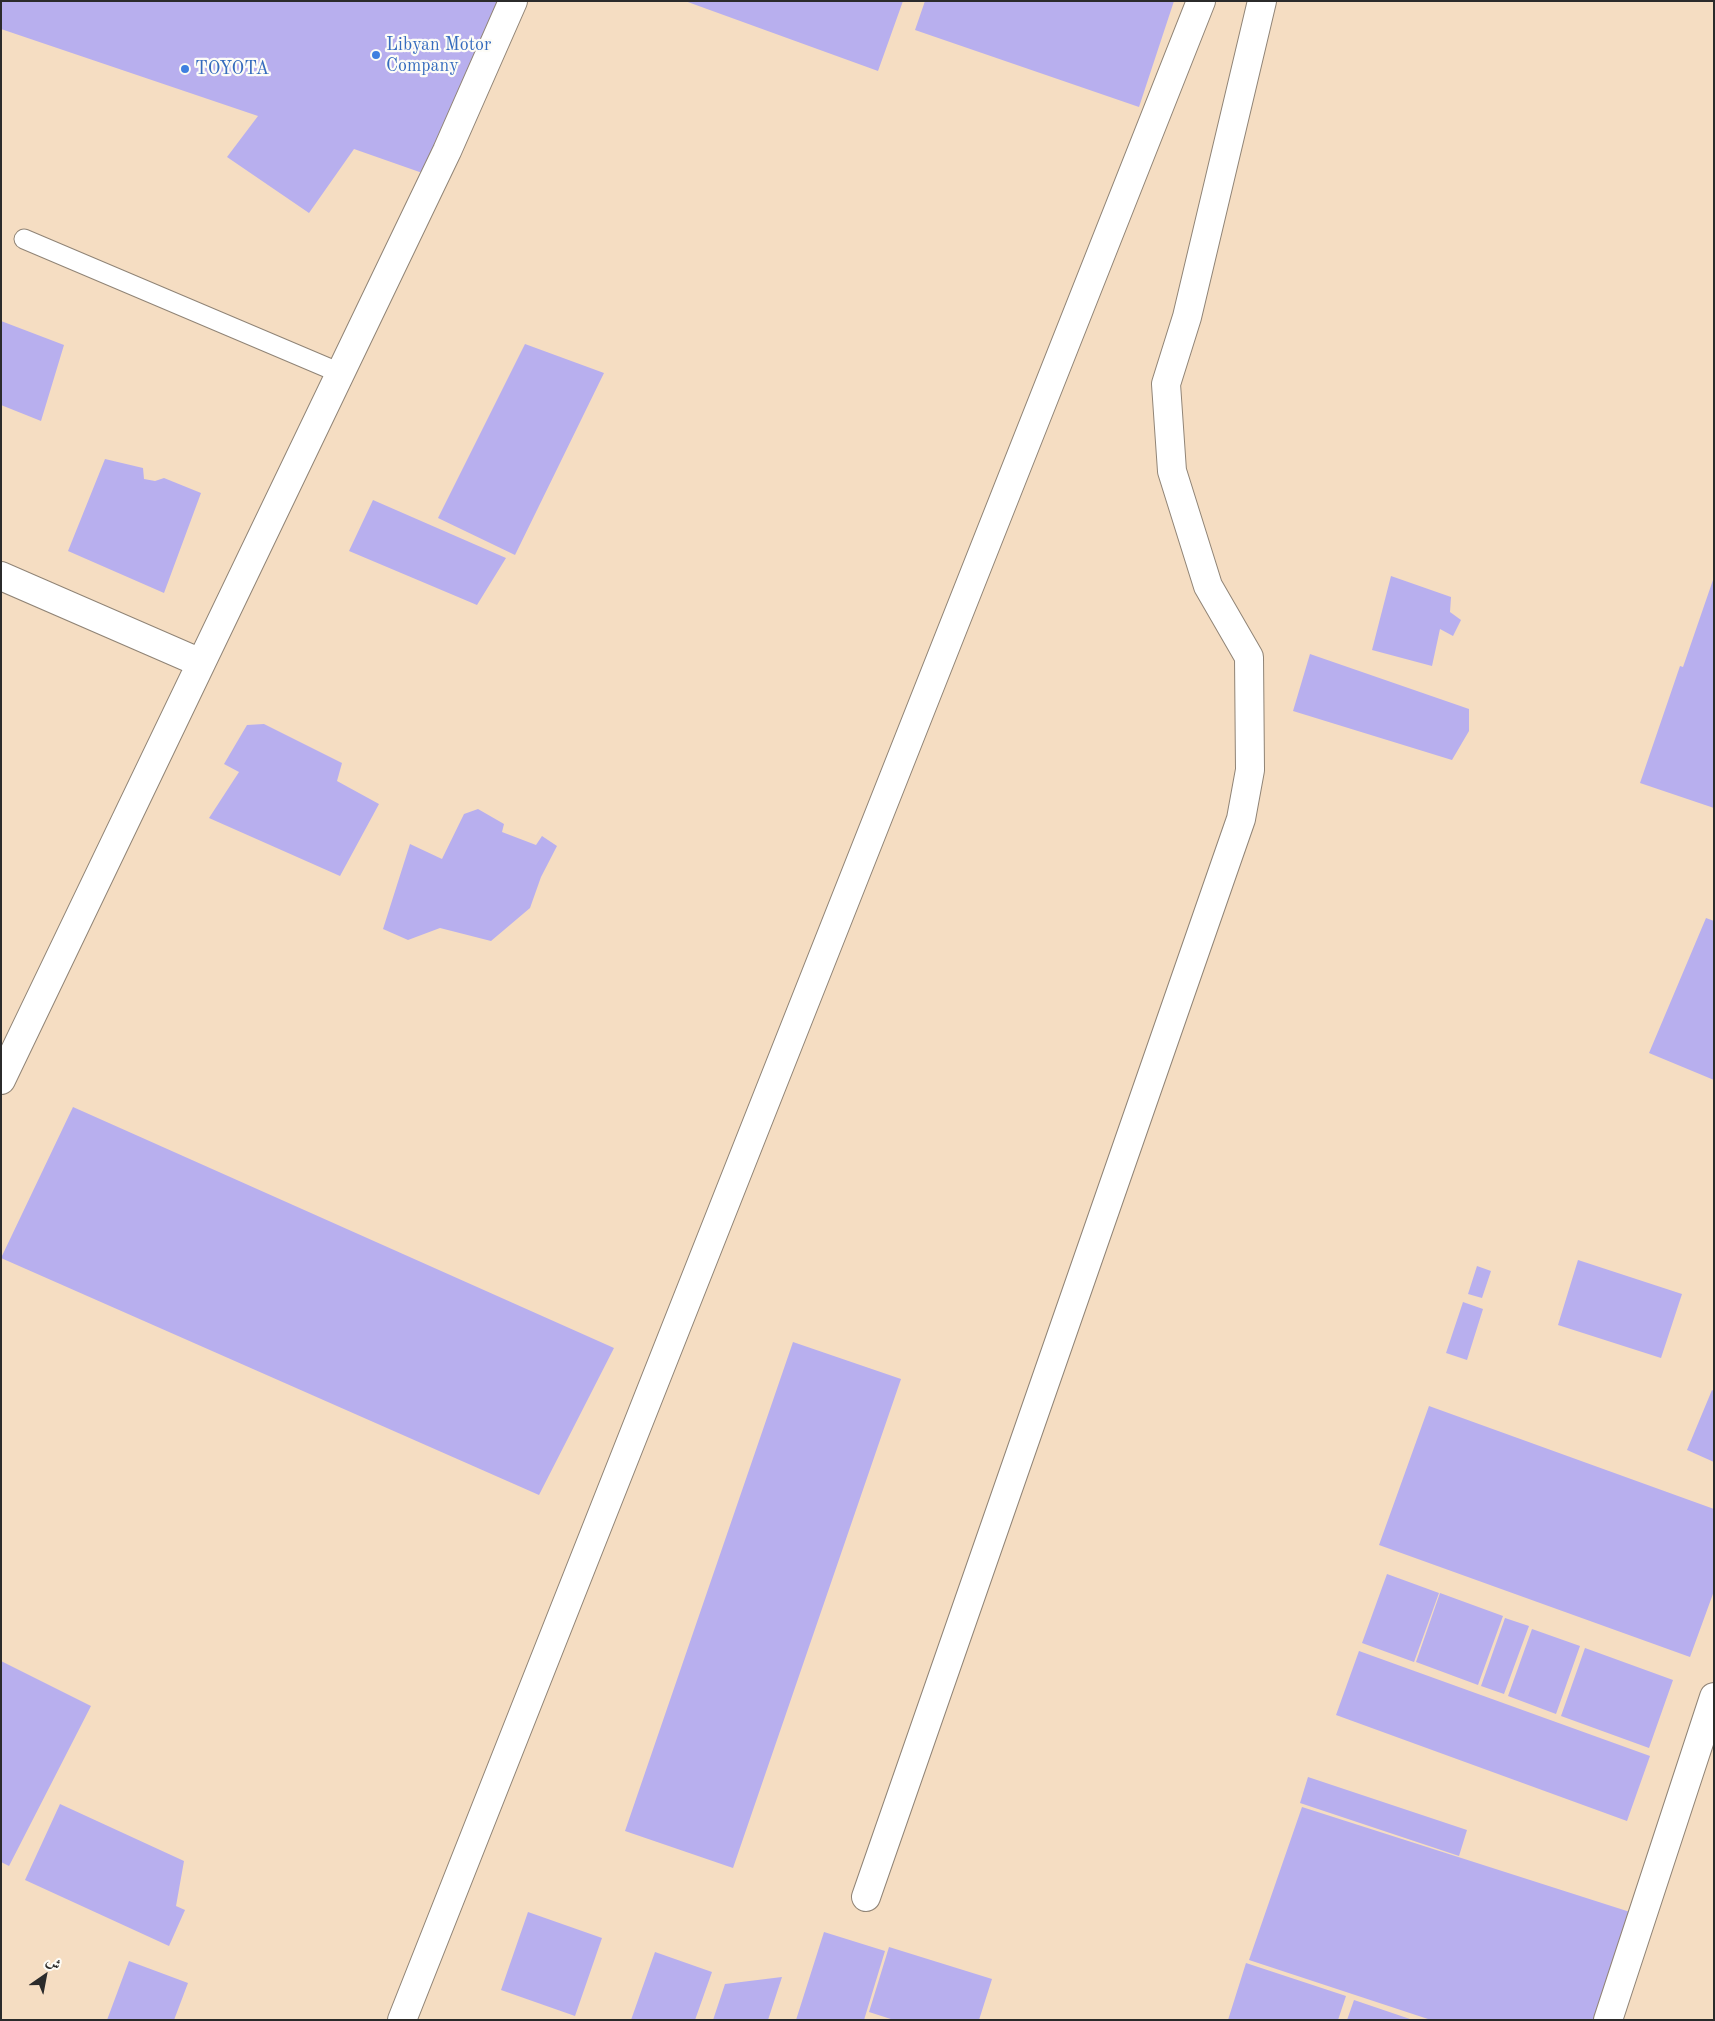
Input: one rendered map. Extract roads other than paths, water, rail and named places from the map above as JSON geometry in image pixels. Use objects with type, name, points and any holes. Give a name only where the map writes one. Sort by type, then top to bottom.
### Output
[{"type":"street","points":[[1,1080],[447,151],[513,1]]},
{"type":"street","points":[[402,2020],[1201,1]]},
{"type":"street","points":[[866,1896],[1241,819],[1250,770],[1249,657],[1208,586],[1172,471],[1166,384],[1187,317],[1262,1]]},
{"type":"street","points":[[1,576],[201,662]]},
{"type":"street","points":[[1608,2020],[1714,1697]]},
{"type":"lane","points":[[24,239],[340,373]]},
{"type":"place","name":"Libyan Motor Company","points":[[376,55]]},
{"type":"place","name":"TOYOTA","points":[[185,69]]}]
